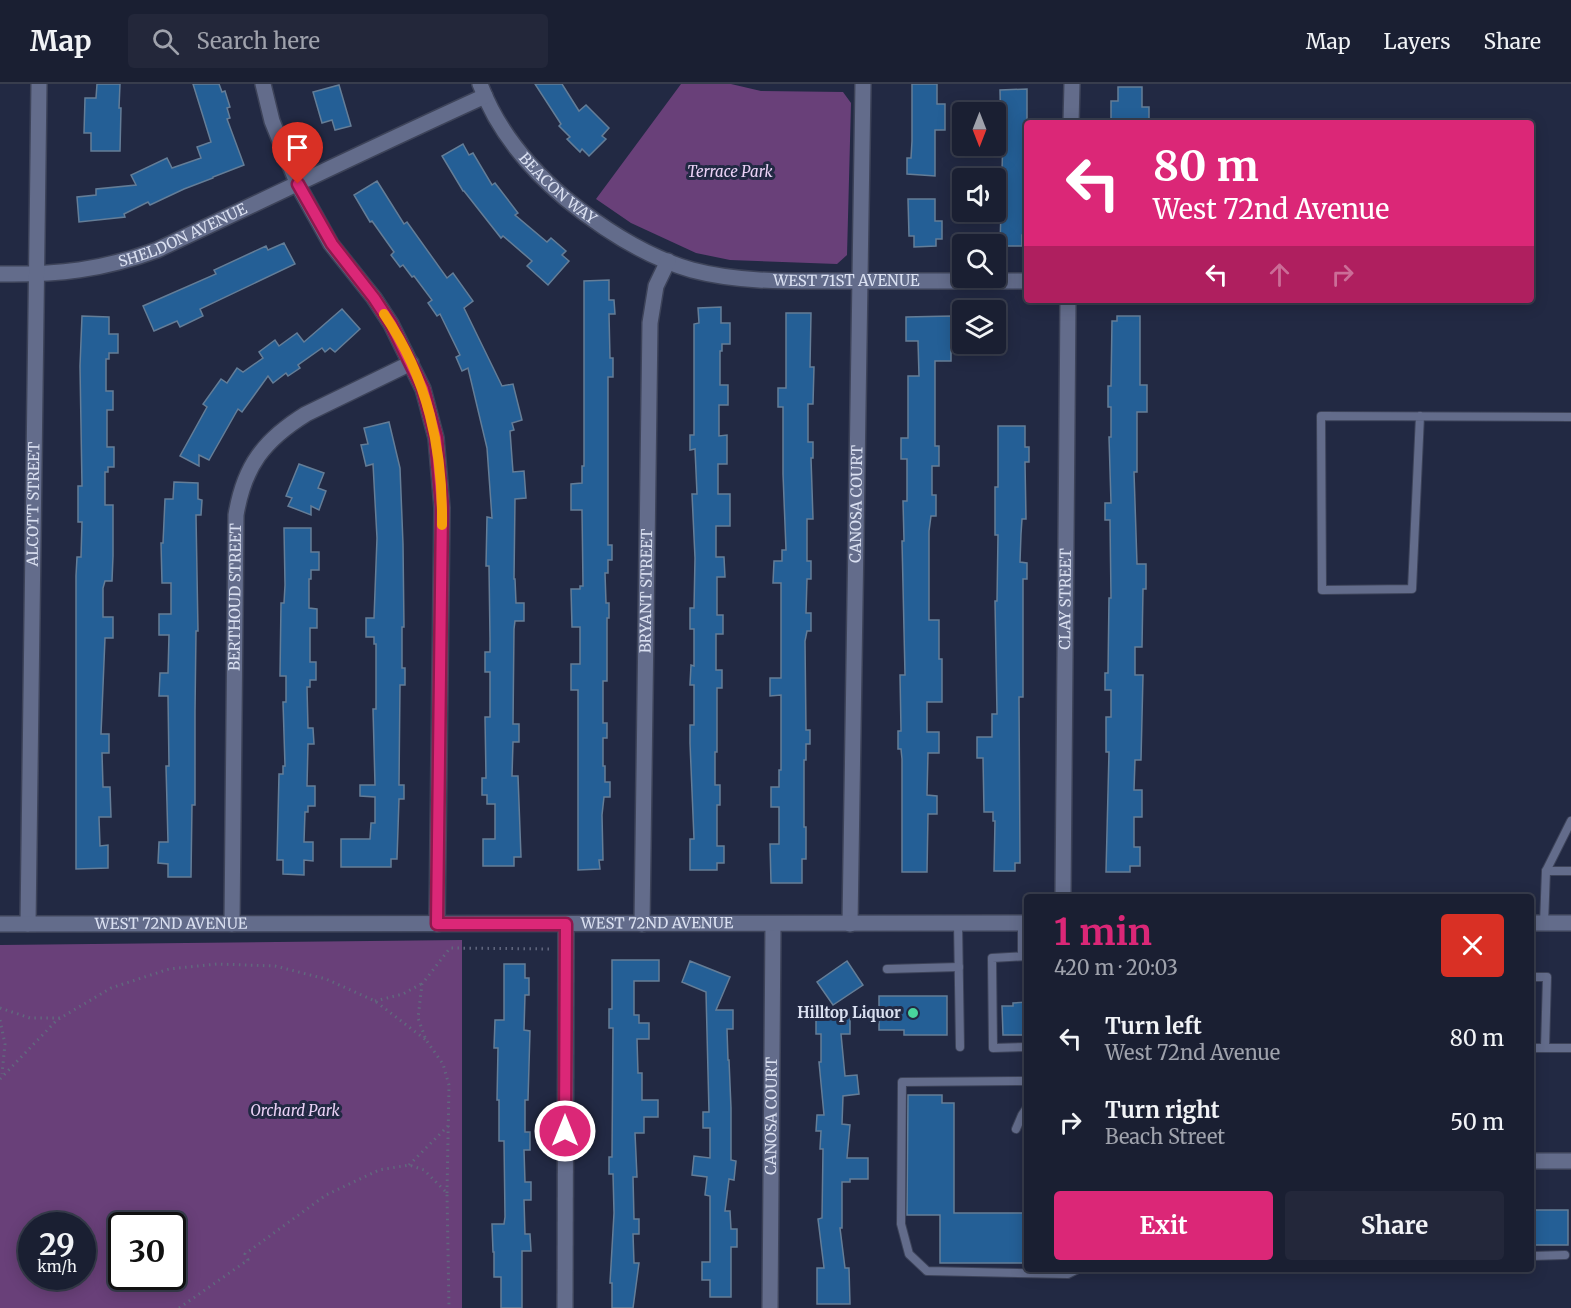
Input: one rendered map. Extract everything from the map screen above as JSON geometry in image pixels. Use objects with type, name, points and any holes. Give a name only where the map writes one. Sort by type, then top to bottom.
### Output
[{"type":"street","name":"ALCOTT STREET","points":[[28,924],[39,84]]},
{"type":"street","points":[[263,84],[272,121],[298,184],[332,244],[391,324],[423,389],[436,438],[441,497],[437,924]]},
{"type":"street","name":"CANOSA COURT","points":[[850,924],[863,84]]},
{"type":"street","points":[[1071,120],[1072,84]]},
{"type":"street","name":"SHELDON AVENUE","points":[[0,274],[79,271],[133,259],[157,250],[298,184],[482,90]]},
{"type":"street","name":"BEACON WAY","points":[[482,90],[521,156],[551,186],[581,212],[618,237],[668,261]]},
{"type":"street","name":"WEST 71ST AVENUE","points":[[668,261],[692,270],[730,277],[785,280],[1024,281]]},
{"type":"street","name":"BRYANT STREET","points":[[642,924],[650,323],[656,286],[668,261]]},
{"type":"street","name":"CLAY STREET","points":[[1063,894],[1068,303]]},
{"type":"street","name":"BERTHOUD STREET","points":[[232,924],[236,515],[239,494],[259,453],[269,441],[290,424],[411,363]]},
{"type":"street","name":"WEST 72ND AVENUE","points":[[0,924],[1024,923]]},
{"type":"street","points":[[1538,923],[1571,923]]},
{"type":"street","points":[[564,1308],[566,924]]},
{"type":"street","name":"CANOSA COURT","points":[[770,1308],[773,924]]},
{"type":"street","points":[[1534,1161],[1571,1161]]},
{"type":"lane","points":[[1420,416],[1412,589],[1322,590],[1321,416],[1420,416],[1571,417]]},
{"type":"lane","points":[[1538,923],[1546,871],[1571,820]]},
{"type":"lane","points":[[1546,871],[1571,871]]},
{"type":"lane","points":[[958,923],[960,1047]]},
{"type":"lane","points":[[1024,956],[992,958],[993,1048],[1024,1047]]},
{"type":"lane","points":[[887,969],[959,967]]},
{"type":"lane","points":[[1534,977],[1547,977],[1545,1048]]},
{"type":"lane","points":[[1534,1048],[1571,1048]]},
{"type":"lane","points":[[1024,1081],[902,1082],[901,1224],[909,1254],[927,1271],[1068,1274],[1072,1272]]},
{"type":"lane","points":[[1016,1130],[1024,1111]]},
{"type":"lane","points":[[1534,1256],[1565,1255]]},
{"type":"path","points":[[375,1002],[403,994],[422,984],[450,948],[566,950]]},
{"type":"path","points":[[1,1078],[60,1018],[111,988],[169,969],[217,964],[275,966],[326,979],[375,1002],[426,1040]]},
{"type":"path","points":[[422,984],[418,1018],[426,1040],[443,1064],[449,1085],[448,1308]]},
{"type":"path","points":[[0,1008],[30,1018],[60,1018]]},
{"type":"path","points":[[0,1020],[5,1044],[1,1078]]},
{"type":"path","points":[[409,1165],[449,1125]]},
{"type":"path","points":[[179,1308],[248,1260],[245,1254],[326,1195],[379,1170],[409,1165],[424,1170],[447,1193]]},
{"type":"green space","name":"Terrace Park","points":[[681,84],[731,84],[761,91],[843,92],[851,103],[847,255],[837,264],[730,260],[696,253],[631,223],[596,199]]},
{"type":"green space","name":"Orchard Park","points":[[462,940],[462,1308],[0,1308],[0,945]]},
{"type":"building","points":[[97,84],[120,84],[120,151],[91,151],[91,133],[84,133],[85,98],[96,98]]},
{"type":"building","points":[[193,84],[219,84],[222,92],[225,91],[230,107],[227,108],[230,118],[227,119],[244,165],[150,205],[148,202],[124,214],[125,217],[79,222],[77,197],[96,195],[96,189],[136,185],[131,175],[167,158],[172,168],[201,158],[197,147],[211,142]]},
{"type":"building","points":[[535,84],[562,84],[579,111],[586,105],[609,128],[602,136],[606,139],[589,156],[582,149],[580,152],[567,139],[570,137],[559,126],[561,124]]},
{"type":"building","points":[[912,84],[937,84],[937,104],[945,104],[945,130],[935,130],[935,176],[907,174],[907,158],[911,158],[912,141]]},
{"type":"building","points":[[339,85],[351,126],[335,130],[332,120],[322,123],[313,92]]},
{"type":"building","points":[[1118,87],[1142,87],[1142,107],[1149,107],[1149,120],[1111,120],[1111,101],[1118,101]]},
{"type":"building","points":[[1027,89],[1027,120],[1024,120],[1024,235],[1022,235],[1022,246],[1006,246],[1006,234],[1000,234],[1001,222],[1006,222],[1006,168],[1002,168],[1002,156],[1006,156],[1006,102],[1000,102],[1000,90]]},
{"type":"building","points":[[463,144],[469,155],[473,153],[492,185],[495,183],[518,213],[515,215],[547,242],[551,238],[566,251],[562,255],[569,261],[548,285],[527,266],[532,261],[503,236],[501,238],[463,191],[442,156]]},
{"type":"building","points":[[377,181],[404,224],[407,222],[447,278],[453,273],[473,301],[464,308],[502,386],[513,384],[522,420],[512,423],[514,430],[510,431],[513,472],[524,471],[526,498],[515,499],[514,579],[516,603],[524,603],[524,621],[515,621],[514,629],[513,724],[519,724],[519,742],[513,742],[512,776],[518,776],[521,857],[514,857],[514,866],[483,866],[483,839],[495,839],[495,804],[487,804],[487,795],[482,795],[482,778],[486,778],[485,717],[490,717],[490,672],[485,672],[485,652],[490,652],[489,566],[486,566],[487,517],[492,518],[487,448],[468,368],[462,371],[456,357],[460,355],[440,314],[437,316],[428,303],[432,300],[414,276],[412,277],[403,265],[400,267],[391,255],[394,252],[372,221],[370,222],[354,195]]},
{"type":"building","points":[[908,199],[935,199],[935,221],[942,221],[942,239],[936,239],[936,246],[914,247],[914,236],[909,236]]},
{"type":"building","points":[[284,243],[295,264],[200,309],[203,316],[180,327],[177,321],[154,331],[143,306],[216,274],[214,270],[266,246],[268,250]]},
{"type":"building","points":[[609,280],[609,300],[614,300],[615,314],[609,314],[613,377],[608,377],[608,545],[612,545],[612,560],[608,560],[608,573],[605,573],[609,618],[607,618],[607,681],[603,681],[603,723],[607,723],[607,738],[603,738],[603,766],[605,766],[605,782],[610,782],[610,797],[604,797],[603,860],[599,860],[600,869],[578,870],[578,690],[571,690],[571,664],[580,664],[580,627],[572,627],[571,589],[580,589],[580,586],[583,586],[582,510],[571,510],[571,484],[582,483],[582,466],[584,466],[584,281]]},
{"type":"building","points":[[721,307],[721,323],[730,323],[730,344],[722,344],[722,351],[720,351],[720,385],[728,385],[728,405],[719,405],[719,436],[727,435],[727,464],[718,464],[718,494],[730,494],[730,526],[716,526],[716,557],[724,557],[725,577],[717,577],[717,615],[723,615],[723,634],[716,634],[716,670],[722,670],[722,688],[717,688],[717,752],[715,752],[715,785],[720,785],[720,805],[717,805],[717,846],[724,846],[724,863],[717,863],[717,870],[690,870],[690,839],[694,839],[690,743],[690,725],[694,725],[694,685],[690,685],[691,665],[694,666],[694,629],[690,629],[690,608],[694,608],[695,558],[692,494],[697,494],[695,449],[690,450],[690,435],[694,435],[694,324],[699,323],[698,308]]},
{"type":"building","points":[[342,309],[360,329],[335,352],[330,348],[325,352],[322,348],[298,365],[300,368],[288,376],[286,373],[273,383],[268,376],[242,412],[238,409],[209,460],[199,455],[199,466],[180,456],[207,407],[203,404],[221,379],[227,383],[237,368],[243,372],[263,358],[259,352],[275,340],[279,346],[297,333],[304,342]]},
{"type":"building","points":[[786,313],[811,313],[810,367],[814,367],[813,404],[808,404],[808,442],[813,442],[813,458],[811,458],[813,519],[807,519],[807,561],[811,561],[811,579],[807,579],[806,613],[811,613],[811,631],[807,631],[805,641],[806,730],[810,730],[810,744],[806,744],[806,760],[804,760],[806,859],[802,859],[802,883],[771,883],[770,844],[779,844],[779,807],[771,807],[771,787],[779,787],[779,770],[781,770],[781,695],[770,696],[770,678],[781,678],[781,583],[773,583],[774,561],[782,561],[782,550],[786,550],[783,407],[778,407],[778,388],[786,388]]},
{"type":"building","points":[[82,316],[109,317],[109,334],[118,334],[118,353],[109,353],[109,359],[106,359],[106,391],[113,391],[113,410],[107,410],[107,447],[114,447],[114,467],[108,467],[108,472],[105,472],[105,505],[113,505],[113,556],[112,581],[105,581],[103,588],[103,617],[113,617],[113,638],[105,638],[101,734],[109,734],[109,753],[102,753],[103,787],[110,787],[111,817],[99,817],[100,846],[108,845],[108,868],[76,869],[76,576],[77,557],[81,557],[82,522],[78,522],[78,486],[82,486],[80,366]]},
{"type":"building","points":[[951,316],[951,361],[935,361],[935,446],[939,446],[939,466],[932,466],[932,495],[936,495],[936,516],[931,516],[929,531],[929,620],[939,620],[942,702],[927,702],[927,732],[939,732],[939,753],[928,753],[927,795],[937,796],[937,814],[928,814],[927,872],[902,872],[902,759],[901,749],[898,749],[898,731],[901,731],[900,675],[905,675],[902,541],[904,541],[903,501],[907,501],[907,459],[901,459],[901,438],[908,438],[908,376],[919,376],[918,341],[906,341],[906,317]]},
{"type":"building","points":[[1117,316],[1140,316],[1140,385],[1147,385],[1147,412],[1137,412],[1137,472],[1134,472],[1137,564],[1146,564],[1142,647],[1135,647],[1135,675],[1143,675],[1141,760],[1135,760],[1134,790],[1142,790],[1142,817],[1134,817],[1134,847],[1140,847],[1140,866],[1130,866],[1130,872],[1106,872],[1109,752],[1106,752],[1106,717],[1111,717],[1111,690],[1105,690],[1105,673],[1108,673],[1109,598],[1111,598],[1110,520],[1105,520],[1105,503],[1111,503],[1109,437],[1111,437],[1111,407],[1108,407],[1108,386],[1111,386],[1112,321],[1117,321]]},
{"type":"building","points":[[389,422],[400,468],[404,627],[402,627],[402,668],[405,668],[405,685],[400,685],[399,785],[404,785],[404,799],[399,799],[397,859],[391,859],[391,867],[341,867],[341,839],[370,839],[371,823],[375,823],[375,797],[360,796],[360,785],[375,785],[373,709],[376,709],[376,644],[374,644],[374,637],[366,637],[366,618],[374,618],[377,538],[373,464],[366,466],[361,445],[368,444],[364,428]]},
{"type":"building","points":[[998,426],[1025,426],[1025,447],[1029,447],[1029,462],[1025,462],[1026,519],[1022,519],[1020,562],[1027,563],[1027,579],[1023,579],[1023,697],[1019,697],[1020,863],[1015,863],[1015,871],[994,871],[995,821],[993,821],[993,812],[984,812],[983,758],[977,758],[977,737],[992,737],[992,714],[997,714],[995,601],[997,601],[998,535],[995,535],[995,487],[998,487]]},
{"type":"building","points":[[299,464],[324,473],[318,488],[326,491],[319,510],[311,506],[311,515],[288,506],[292,498],[286,496]]},
{"type":"building","points":[[174,482],[198,483],[198,499],[202,500],[201,515],[196,515],[198,631],[196,631],[195,805],[192,805],[191,877],[168,877],[168,864],[158,863],[159,842],[168,842],[166,766],[169,766],[168,696],[159,696],[160,673],[168,673],[169,635],[159,635],[159,614],[171,614],[171,583],[162,583],[161,543],[163,543],[165,499],[173,499]]},
{"type":"building","points":[[284,528],[311,528],[311,552],[319,552],[319,570],[311,570],[311,579],[309,579],[309,608],[317,609],[317,628],[310,628],[310,662],[316,662],[316,680],[310,680],[310,687],[307,687],[308,728],[313,728],[314,744],[308,744],[307,786],[315,786],[315,806],[308,806],[308,812],[305,812],[304,842],[313,842],[313,861],[304,860],[304,875],[283,874],[283,860],[277,860],[279,774],[283,774],[283,766],[285,766],[283,702],[286,702],[286,676],[280,676],[281,603],[284,603],[285,585]]},
{"type":"building","points":[[612,960],[659,960],[659,981],[634,981],[634,1015],[639,1015],[639,1023],[649,1023],[649,1039],[637,1039],[638,1073],[642,1073],[642,1100],[658,1100],[658,1117],[644,1117],[644,1133],[635,1133],[637,1177],[633,1177],[634,1219],[639,1219],[639,1234],[633,1234],[634,1263],[639,1263],[633,1308],[612,1308],[612,1283],[610,1283],[614,1213],[613,1174],[609,1174],[609,1157],[612,1157],[613,1028],[609,1028],[609,1009],[612,1009]]},
{"type":"building","points":[[690,961],[730,977],[716,1010],[733,1010],[733,1029],[727,1029],[731,1160],[736,1161],[734,1180],[729,1179],[725,1211],[730,1211],[731,1229],[737,1229],[737,1247],[731,1247],[731,1297],[710,1297],[710,1280],[702,1280],[702,1262],[710,1262],[710,1196],[705,1195],[707,1177],[692,1175],[694,1156],[710,1158],[710,1128],[703,1128],[703,1112],[709,1112],[706,992],[682,982]]},
{"type":"building","points":[[847,961],[863,985],[833,1005],[817,982]]},
{"type":"building","points":[[504,964],[525,964],[525,978],[529,978],[529,995],[525,995],[524,1030],[530,1031],[525,1132],[530,1132],[530,1150],[524,1150],[525,1182],[531,1182],[531,1200],[524,1200],[525,1234],[530,1234],[531,1251],[522,1251],[522,1308],[501,1308],[501,1277],[494,1277],[492,1224],[504,1224],[505,1217],[504,1141],[499,1141],[499,1100],[497,1100],[498,1048],[494,1048],[495,1020],[504,1020]]},
{"type":"building","name":"Hilltop Liquor","points":[[879,996],[947,996],[947,1035],[904,1035],[904,1030],[879,1030]]},
{"type":"building","points":[[1024,1002],[1024,1035],[1003,1035],[1002,1006],[1013,1006],[1013,1003]]},
{"type":"building","points":[[850,1016],[850,1034],[841,1034],[845,1076],[857,1075],[859,1094],[843,1096],[842,1124],[850,1125],[847,1158],[868,1158],[868,1179],[850,1179],[850,1182],[842,1182],[842,1228],[840,1228],[845,1268],[849,1268],[850,1304],[817,1304],[817,1268],[824,1268],[818,1219],[822,1218],[823,1149],[820,1149],[821,1131],[816,1131],[817,1115],[824,1115],[819,1062],[821,1062],[821,1034],[816,1034],[816,1017]]},
{"type":"building","points":[[908,1095],[942,1095],[942,1103],[954,1103],[954,1213],[1024,1213],[1024,1263],[940,1263],[940,1215],[907,1215]]},
{"type":"building","points":[[1534,1210],[1568,1210],[1568,1245],[1534,1245]]},
{"type":"slow traffic","points":[[384,314],[411,363],[423,389],[430,413],[440,466],[442,525]]},
{"type":"place","name":"Hilltop Liquor","points":[[913,1013]]},
{"type":"route","points":[[298,184],[332,244],[391,324],[423,389],[436,438],[442,507],[437,924],[566,924],[565,1131]]}]
